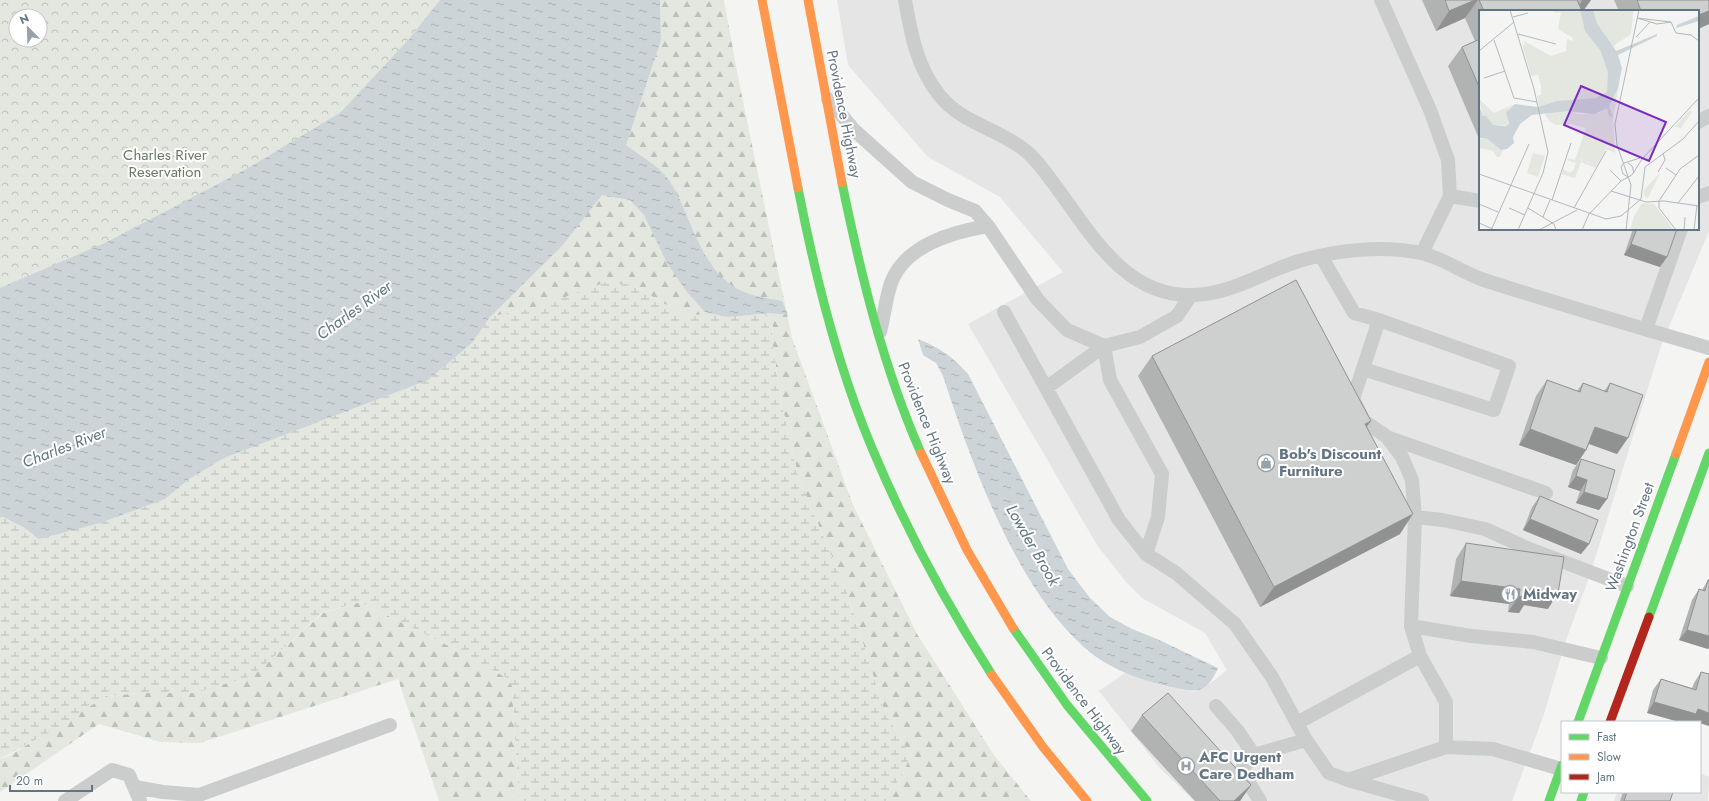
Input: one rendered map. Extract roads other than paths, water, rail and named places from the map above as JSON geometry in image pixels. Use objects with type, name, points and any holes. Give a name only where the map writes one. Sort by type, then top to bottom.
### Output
[{"type":"main road","points":[[762,0],[804,217],[827,316],[858,412],[877,460],[919,549],[967,636],[1023,721],[1087,801]]},
{"type":"main road","name":"Providence Highway","points":[[808,0],[856,245],[880,336],[896,386],[918,445],[954,523],[1028,651],[1056,690],[1118,768],[1147,801]]},
{"type":"main road","name":"Washington Street","points":[[1578,721],[1709,362]]},
{"type":"main road","points":[[1610,721],[1709,453]]},
{"type":"main road","points":[[1549,801],[1561,767]]},
{"type":"lane","points":[[905,0],[911,36],[921,63],[939,95],[951,109],[1009,140],[1028,153],[1037,162],[1107,255],[1122,270],[1140,283],[1164,291],[1190,295],[1218,293],[1298,262],[1321,256],[1368,248],[1422,253],[1480,279],[1709,348]]},
{"type":"lane","points":[[1381,0],[1430,110],[1448,160],[1450,196],[1422,253]]},
{"type":"lane","points":[[826,97],[854,130],[912,182],[948,200],[975,211],[988,226],[1038,300],[1067,330],[1104,346]]},
{"type":"lane","points":[[1699,121],[1709,116]]},
{"type":"lane","points":[[1699,197],[1709,193]]},
{"type":"lane","points":[[1450,196],[1479,201]]},
{"type":"lane","points":[[880,336],[891,283],[904,261],[934,241],[958,231],[988,226]]},
{"type":"lane","points":[[1646,329],[1681,230]]},
{"type":"lane","points":[[1321,256],[1354,313],[1379,320],[1509,366],[1494,410],[1363,369]]},
{"type":"lane","points":[[1046,388],[1104,346],[1140,337],[1177,316],[1190,295]]},
{"type":"lane","points":[[1004,312],[1119,520],[1146,554],[1176,572],[1235,624],[1272,677],[1306,740],[1329,773],[1348,780],[1422,801]]},
{"type":"lane","points":[[1379,320],[1353,399],[1364,421],[1387,437],[1546,493]]},
{"type":"lane","points":[[1104,346],[1110,380],[1162,474],[1158,517],[1146,554]]},
{"type":"lane","points":[[1387,437],[1402,457],[1412,480],[1415,517],[1411,626],[1420,656],[1446,702],[1446,747]]},
{"type":"lane","points":[[1415,517],[1443,520],[1485,529],[1527,548],[1627,586]]},
{"type":"lane","points":[[1411,626],[1471,636],[1533,642],[1601,658]]},
{"type":"lane","points":[[1297,723],[1420,656]]},
{"type":"lane","points":[[1216,706],[1237,730],[1254,755]]},
{"type":"lane","points":[[135,787],[162,792],[199,795],[390,726]]},
{"type":"lane","points":[[1260,801],[1241,770],[1254,755],[1306,740]]},
{"type":"lane","points":[[1348,780],[1446,747],[1493,749],[1561,767]]},
{"type":"lane","points":[[65,801],[112,770],[129,775],[140,801]]},
{"type":"water","name":"Charles River","points":[[440,0],[660,0],[661,40],[626,145],[654,165],[669,180],[696,238],[716,271],[730,284],[742,291],[761,297],[782,301],[788,315],[769,313],[727,317],[705,312],[687,292],[667,263],[644,215],[630,200],[602,195],[562,246],[490,317],[472,343],[428,380],[224,458],[188,480],[165,499],[100,523],[39,539],[23,527],[0,517],[0,288],[107,242],[250,167],[341,112],[409,39]]},
{"type":"water","name":"Lowder Brook","points":[[918,339],[945,353],[957,362],[968,374],[1068,569],[1090,598],[1110,617],[1132,629],[1157,639],[1218,668],[1204,688],[1192,691],[1185,690],[1158,684],[1130,675],[1095,656],[1068,631],[1043,600],[1021,565],[1001,528],[968,449],[943,376],[936,363],[923,355]]},
{"type":"place","name":"Bob's Discount Furniture","points":[[1266,463]]},
{"type":"place","name":"Midway","points":[[1510,594]]},
{"type":"place","name":"AFC Urgent Care Dedham","points":[[1186,766]]},
{"type":"park label","name":"Charles River Reservation","points":[[165,164]]}]
